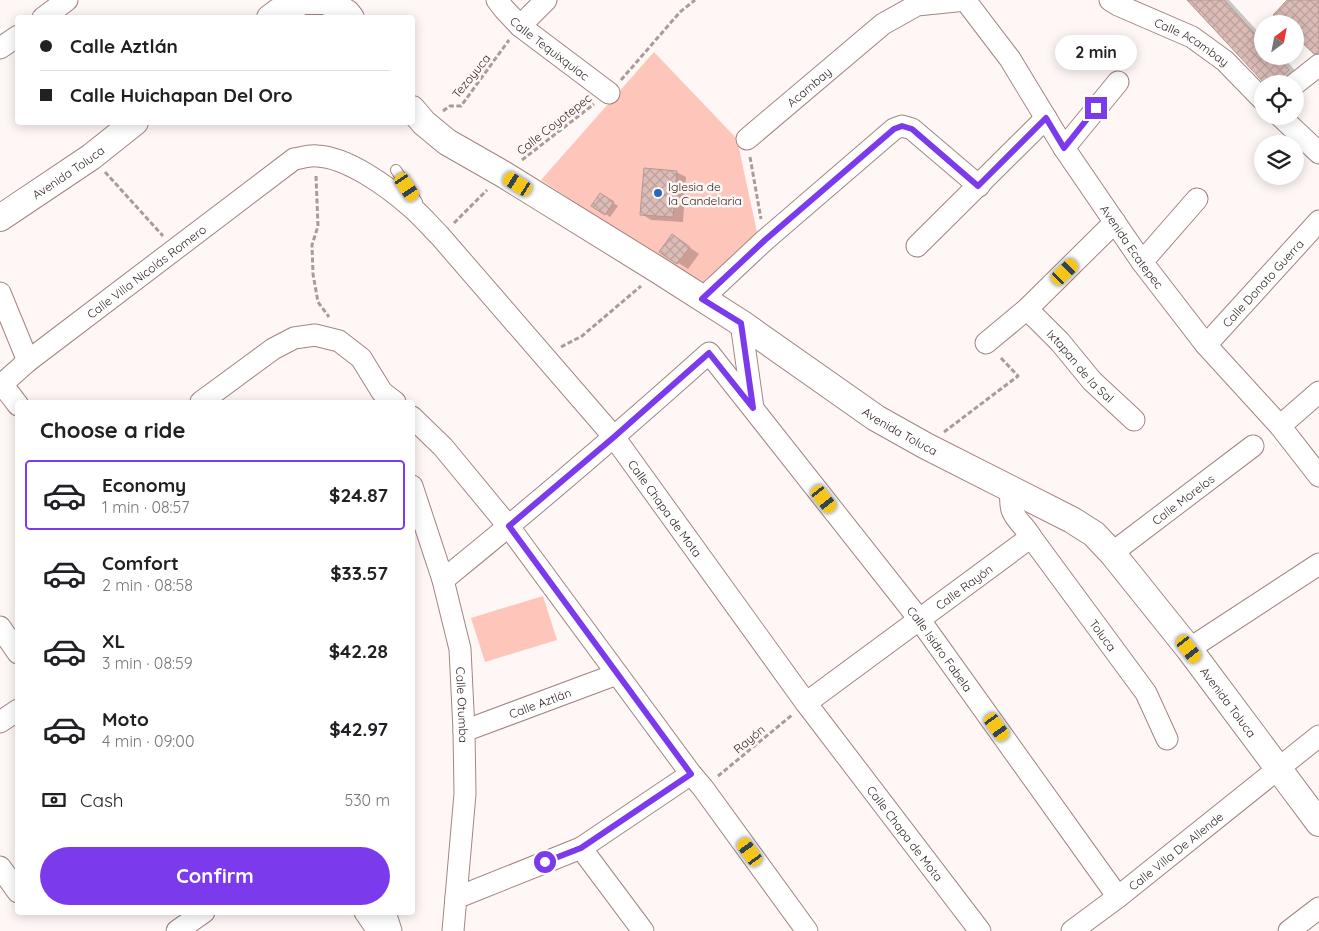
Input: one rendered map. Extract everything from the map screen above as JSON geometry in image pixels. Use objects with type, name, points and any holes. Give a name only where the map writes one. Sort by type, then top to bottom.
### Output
[{"type":"street","points":[[47,15],[67,0]]},
{"type":"street","name":"Calle Tequixquiac","points":[[497,0],[520,26],[609,93]]},
{"type":"street","points":[[520,26],[546,0]]},
{"type":"street","name":"Avenida Ecatepec","points":[[966,0],[1010,58],[1064,148],[1142,262],[1206,345],[1280,426],[1319,476]]},
{"type":"street","name":"Acambay","points":[[747,139],[883,24],[917,5],[966,0]]},
{"type":"street","name":"Calle Acambay","points":[[1110,0],[1192,38],[1224,61],[1254,91]]},
{"type":"street","points":[[274,15],[303,1],[326,1],[349,15]]},
{"type":"street","points":[[0,48],[15,38]]},
{"type":"street","points":[[1304,77],[1319,65]]},
{"type":"street","points":[[1064,148],[1118,82]]},
{"type":"street","name":"Avenida Toluca","points":[[418,116],[447,142],[503,174],[741,323],[876,418],[1094,534],[1112,553],[1189,649],[1319,823]]},
{"type":"street","points":[[917,246],[1046,118]]},
{"type":"street","name":"Avenida Toluca","points":[[0,218],[91,156],[130,125]]},
{"type":"street","points":[[1289,125],[1319,153]]},
{"type":"street","points":[[702,299],[765,240],[894,129],[902,126],[912,129],[978,186]]},
{"type":"street","name":"Calle Chapa de Mota","points":[[294,160],[316,155],[337,160],[360,170],[411,206],[440,236],[614,437],[806,703],[980,931]]},
{"type":"street","name":"Calle Villa Nicolás Romero","points":[[1,385],[28,361],[294,160]]},
{"type":"street","points":[[1142,262],[1197,199]]},
{"type":"street","points":[[986,343],[1027,309],[1115,222]]},
{"type":"street","name":"Calle Donato Guerra","points":[[1206,345],[1319,222]]},
{"type":"street","points":[[0,293],[28,361]]},
{"type":"street","name":"Ixtapan de la Sal","points":[[1027,309],[1060,342],[1092,381],[1134,420]]},
{"type":"street","points":[[741,323],[753,408]]},
{"type":"street","points":[[204,400],[273,349],[294,338],[315,335],[339,341],[361,358],[388,399]]},
{"type":"street","name":"Calle Isidro Fabela","points":[[614,437],[709,353],[919,620],[1118,897]]},
{"type":"street","points":[[1,385],[15,401]]},
{"type":"street","points":[[1280,426],[1319,392]]},
{"type":"street","points":[[415,420],[443,447],[509,526],[808,931]]},
{"type":"street","points":[[443,580],[614,437]]},
{"type":"street","name":"Calle Morelos","points":[[1112,553],[1253,446]]},
{"type":"street","points":[[1010,489],[1011,508],[1031,537]]},
{"type":"street","name":"Calle Otumba","points":[[415,495],[443,580],[460,649],[465,794],[456,898],[456,928]]},
{"type":"street","name":"Calle Rayón","points":[[806,703],[1031,537]]},
{"type":"street","name":"Toluca","points":[[1031,537],[1146,693],[1167,740]]},
{"type":"street","points":[[1189,649],[1319,564]]},
{"type":"street","points":[[0,627],[15,649]]},
{"type":"street","name":"Calle Aztlán","points":[[464,731],[617,674]]},
{"type":"street","points":[[0,722],[15,712]]},
{"type":"street","name":"Calle Villa De Allende","points":[[1072,931],[1118,897],[1319,736]]},
{"type":"street","points":[[456,898],[581,848],[697,781]]},
{"type":"street","points":[[581,848],[643,931]]},
{"type":"street","points":[[0,867],[15,888]]},
{"type":"street","points":[[1289,931],[1319,908]]},
{"type":"street","points":[[367,915],[378,931]]},
{"type":"street","points":[[386,915],[391,931]]},
{"type":"street","points":[[177,931],[201,918]]},
{"type":"lane","points":[[396,170],[440,236]]},
{"type":"path","name":"Calle Coyotepec","points":[[440,236],[503,174],[609,93],[680,12],[695,0]]},
{"type":"path","name":"Tezoyuca","points":[[418,116],[450,106],[460,106],[520,26]]},
{"type":"path","points":[[747,139],[765,240]]},
{"type":"path","points":[[316,155],[318,226],[312,245],[313,274],[318,302],[330,319],[339,341]]},
{"type":"path","points":[[91,156],[175,250]]},
{"type":"path","points":[[544,356],[582,336],[658,270]]},
{"type":"path","points":[[926,446],[1018,376],[986,343]]},
{"type":"path","name":"Rayón","points":[[697,781],[806,703]]},
{"type":"shaded area","points":[[654,52],[737,139],[758,237],[709,290],[541,180]]},
{"type":"shaded area","points":[[543,596],[557,640],[485,662],[471,618]]},
{"type":"building","points":[[1187,0],[1224,0],[1254,33],[1254,65],[1284,65],[1289,70],[1284,75],[1257,75]]},
{"type":"building","points":[[1287,0],[1319,0],[1319,53],[1314,54],[1304,45],[1304,15],[1273,15]]},
{"type":"building","name":"Iglesia de la Candelaria","points":[[644,168],[677,171],[673,217],[640,215]]},
{"type":"building","points":[[600,193],[614,202],[605,215],[591,206]]},
{"type":"building","points":[[672,234],[690,247],[677,264],[659,252]]},
{"type":"place","name":"Iglesia de la Candelaria","points":[[658,193]]},
{"type":"route","points":[[545,862],[581,848],[691,774],[509,526],[709,353],[753,408],[741,323],[702,299],[765,240],[894,129],[902,126],[912,129],[978,186],[1046,118],[1064,148],[1096,108]]}]
